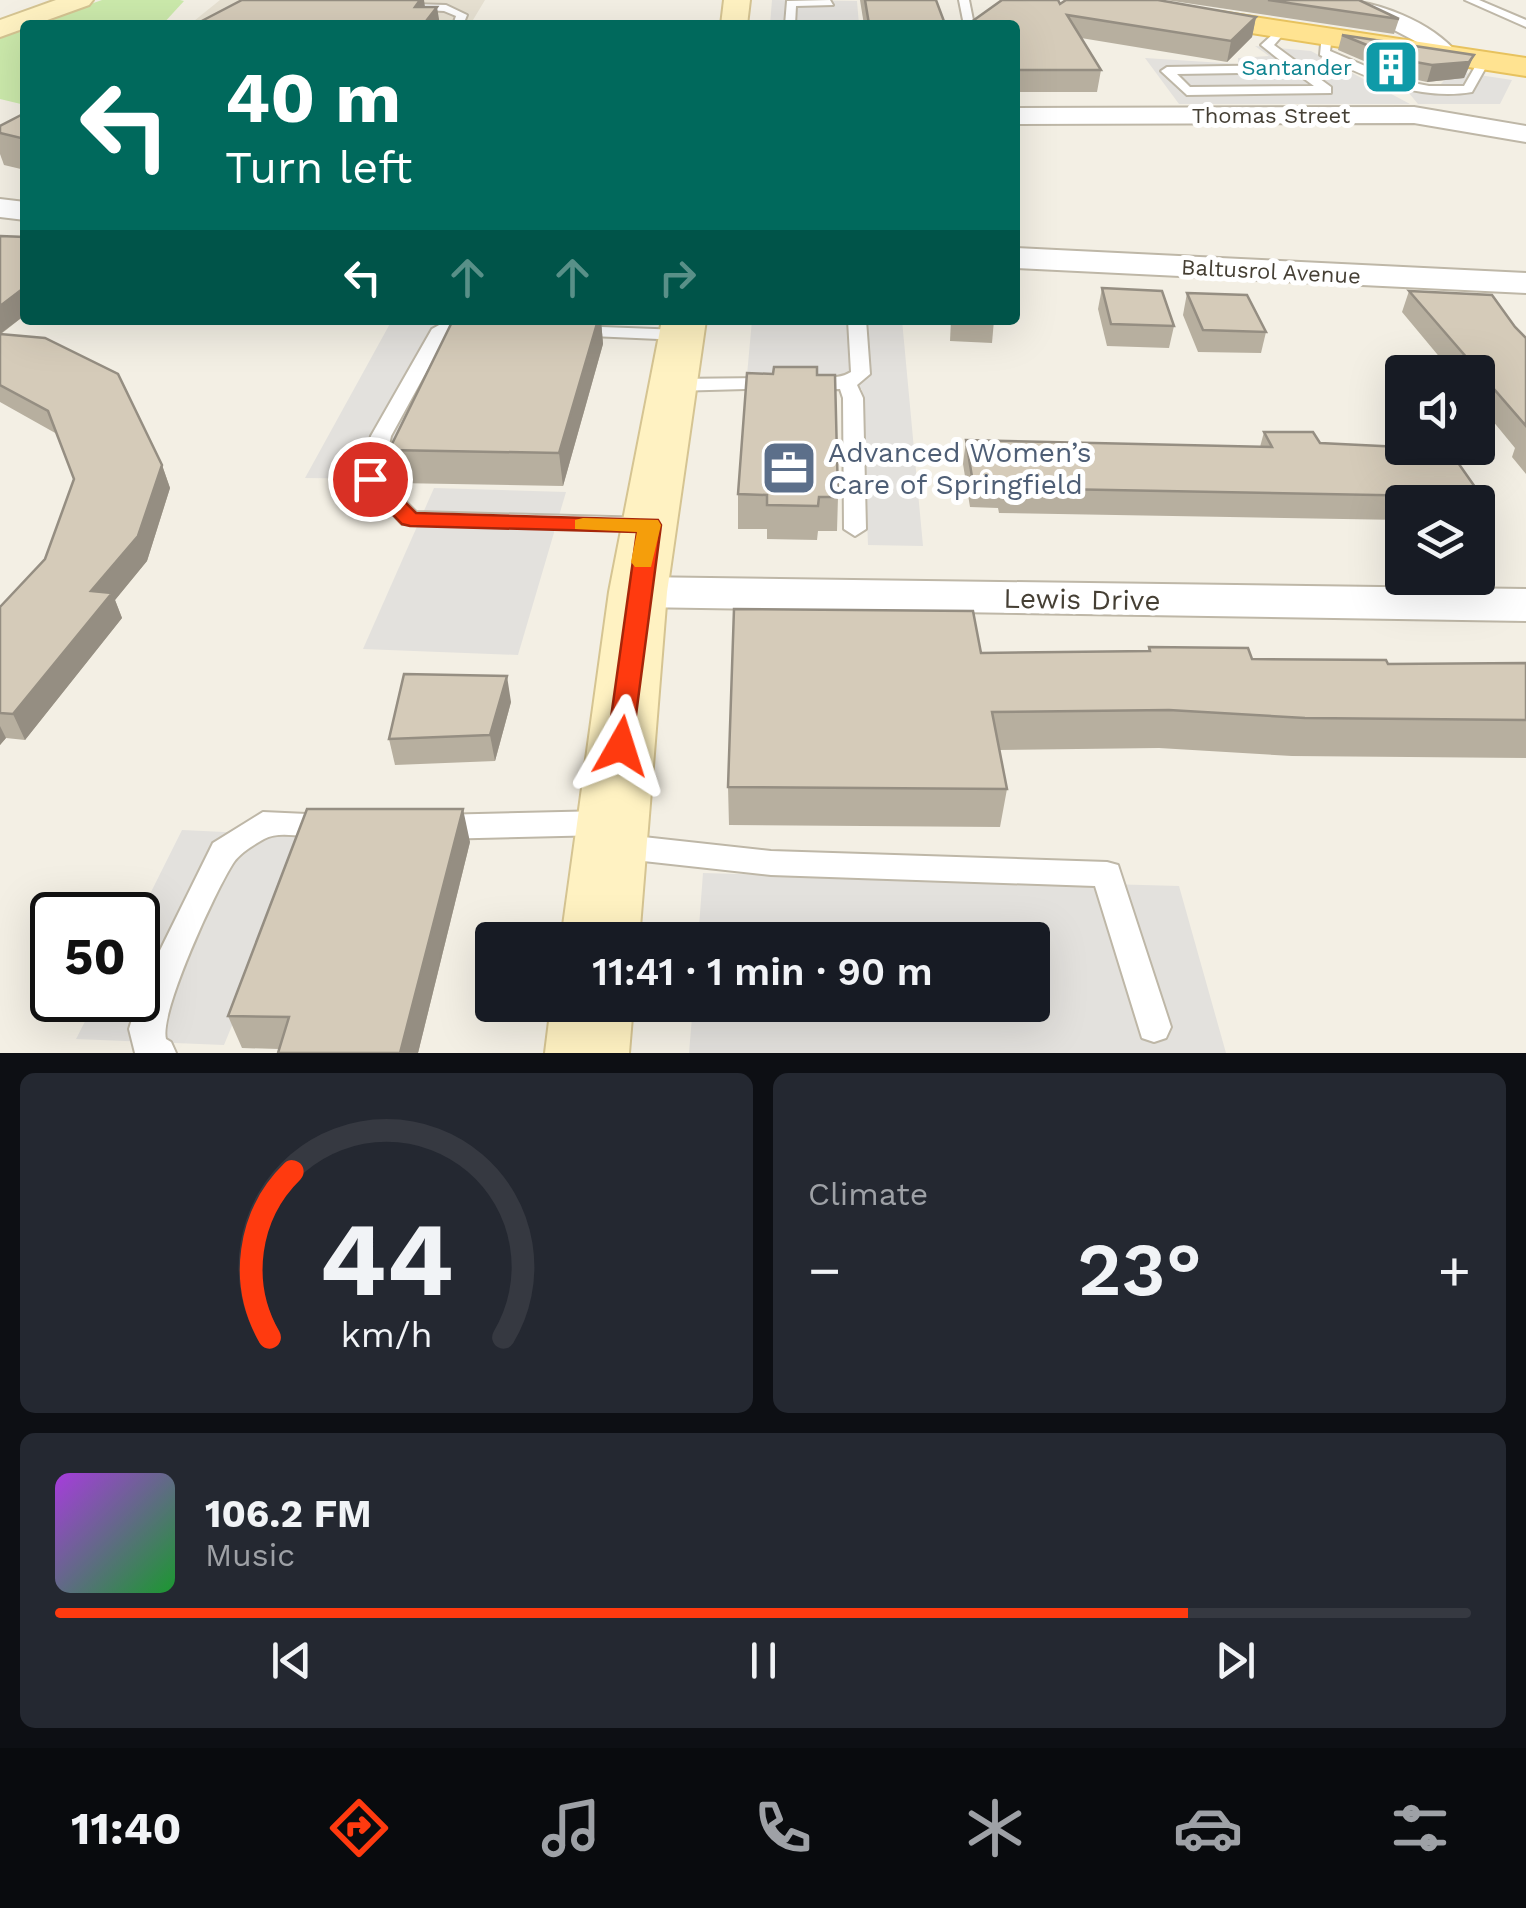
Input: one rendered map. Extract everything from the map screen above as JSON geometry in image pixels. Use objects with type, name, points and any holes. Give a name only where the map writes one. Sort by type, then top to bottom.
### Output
[{"type":"main road","points":[[23,20],[80,0]]},
{"type":"main road","points":[[1090,0],[1282,29],[1326,43],[1446,54],[1526,67]]},
{"type":"main road","points":[[602,922],[638,592],[679,347]]},
{"type":"main road","points":[[587,1053],[590,1022]]},
{"type":"street","points":[[1347,0],[1425,37],[1446,54]]},
{"type":"street","name":"Thomas Street","points":[[1020,116],[1414,115],[1526,134]]},
{"type":"street","name":"Baltusrol Avenue","points":[[1020,258],[1526,283]]},
{"type":"street","name":"Lewis Drive","points":[[638,592],[1526,605]]},
{"type":"lane","points":[[1470,0],[1526,24]]},
{"type":"lane","points":[[790,20],[791,3],[830,6]]},
{"type":"lane","points":[[388,7],[453,9],[462,14],[460,20]]},
{"type":"lane","points":[[1282,29],[1267,45],[1301,68],[1327,90],[1188,91],[1166,71],[1301,68]]},
{"type":"lane","points":[[1326,43],[1391,85],[1437,92],[1468,89],[1484,60]]},
{"type":"lane","points":[[556,330],[679,347],[847,384],[861,374],[857,325]]},
{"type":"lane","points":[[498,330],[441,329],[380,436],[370,479],[410,519],[650,525]]},
{"type":"lane","points":[[847,384],[853,398],[855,529]]},
{"type":"lane","points":[[160,1053],[152,1051],[146,1029],[159,987],[224,851],[262,824],[356,828]]},
{"type":"lane","points":[[410,828],[612,834],[771,863],[1106,874],[1154,1028]]},
{"type":"shaded area","points":[[220,0],[485,0],[473,20],[195,20]]},
{"type":"shaded area","points":[[772,0],[857,1],[859,20],[770,20]]},
{"type":"shaded area","points":[[1255,46],[1311,51],[1410,104],[1179,104],[1145,58],[1238,64],[1238,58],[1269,56]]},
{"type":"shaded area","points":[[1453,71],[1512,80],[1500,104],[1418,104],[1404,87],[1440,85]]},
{"type":"shaded area","points":[[389,325],[531,325],[451,335],[383,479],[305,478]]},
{"type":"shaded area","points":[[752,325],[902,325],[923,546],[868,545],[862,389],[746,386]]},
{"type":"shaded area","points":[[434,488],[566,492],[518,655],[363,649]]},
{"type":"shaded area","points":[[182,830],[310,836],[224,1045],[76,1039],[85,1022],[160,1022],[160,892],[151,892]]},
{"type":"shaded area","points":[[703,873],[1179,886],[1226,1053],[689,1053],[692,1022],[1050,1022],[1050,922],[699,922]]},
{"type":"green space","points":[[102,0],[184,1],[167,20],[44,20]]},
{"type":"green space","points":[[20,29],[20,104],[0,99],[0,36]]},
{"type":"building","points":[[242,0],[420,0],[415,7],[437,7],[427,20],[204,20]]},
{"type":"building","points":[[865,0],[936,0],[944,20],[868,20]]},
{"type":"building","points":[[1002,0],[1058,0],[1060,4],[1066,0],[1158,0],[1256,17],[1231,41],[1067,15],[1101,70],[1020,70],[1020,20],[974,20]]},
{"type":"building","points":[[1268,0],[1359,0],[1399,19]]},
{"type":"building","points":[[1342,35],[1474,55],[1469,62],[1432,65],[1404,60]]},
{"type":"building","points":[[20,116],[20,138],[0,133],[0,126]]},
{"type":"building","points":[[0,236],[20,237],[20,291],[0,306]]},
{"type":"building","points":[[1102,288],[1162,291],[1174,326],[1111,324]]},
{"type":"building","points":[[1409,291],[1492,295],[1526,338],[1526,426],[1495,390],[1495,355],[1464,355]]},
{"type":"building","points":[[1187,293],[1247,295],[1266,332],[1203,330]]},
{"type":"building","points":[[451,325],[597,325],[559,453],[389,450]]},
{"type":"building","points":[[0,334],[45,338],[118,374],[162,465],[138,536],[91,591],[112,593],[13,714],[0,713],[0,607],[45,559],[74,479],[48,411],[0,385]]},
{"type":"building","name":"Advanced Women’s Care of Springfield","points":[[774,367],[817,367],[817,375],[835,375],[838,497],[819,497],[818,506],[767,505],[767,495],[738,494],[747,373],[773,374]]},
{"type":"building","points":[[1264,432],[1313,432],[1320,443],[1385,446],[1385,465],[1460,465],[1474,485],[1385,485],[1385,495],[1002,488],[1001,483],[973,483],[966,440],[1272,447]]},
{"type":"building","points":[[734,609],[973,611],[981,653],[1248,648],[1252,659],[1386,660],[1388,664],[1526,663],[1526,720],[1305,718],[1169,710],[992,712],[1007,789],[728,787]]},
{"type":"building","points":[[404,674],[507,676],[490,735],[389,739]]},
{"type":"building","points":[[307,809],[463,809],[400,1053],[278,1053],[289,1017],[228,1016]]},
{"type":"slow traffic","points":[[583,524],[650,525],[643,562]]},
{"type":"place","name":"Santander","points":[[1391,67]]},
{"type":"place","name":"Advanced Women’s Care of Springfield","points":[[789,468]]},
{"type":"route","points":[[370,479],[410,519],[650,525],[638,592],[621,746]]}]
